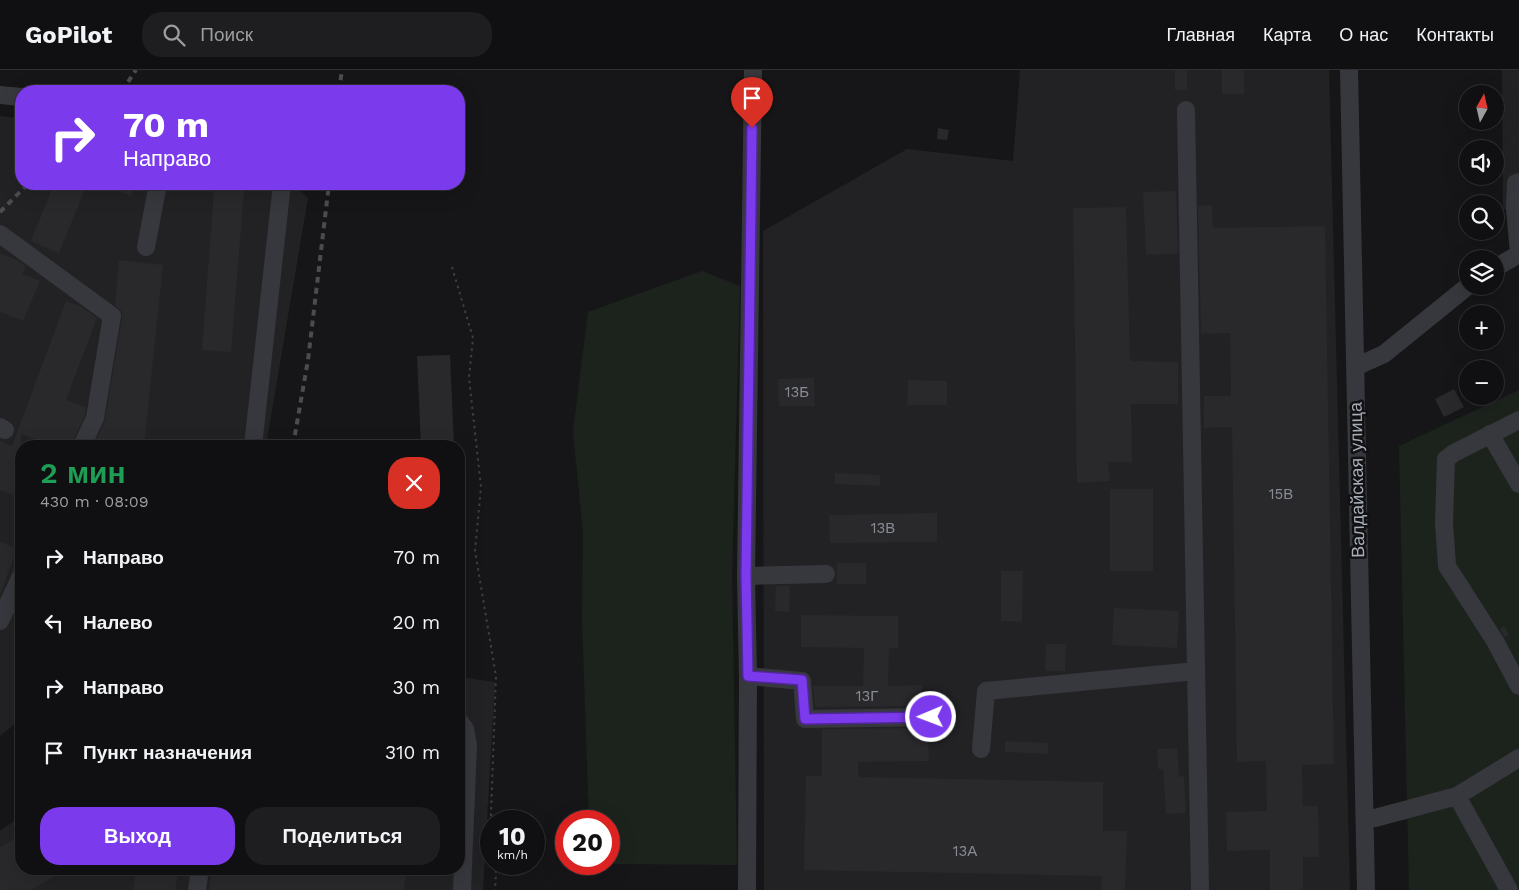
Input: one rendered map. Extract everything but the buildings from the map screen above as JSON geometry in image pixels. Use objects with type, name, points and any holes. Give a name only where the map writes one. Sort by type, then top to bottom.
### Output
[{"type":"street","points":[[747,890],[748,676],[746,576],[752,70]]},
{"type":"street","name":"Валдайская улица","points":[[1348,70],[1366,890]]},
{"type":"street","points":[[0,95],[15,96]]},
{"type":"street","points":[[1186,110],[1200,890]]},
{"type":"street","points":[[1504,263],[1519,254],[1515,209],[1516,182],[1519,182]]},
{"type":"street","points":[[146,248],[157,190]]},
{"type":"street","points":[[254,440],[281,190]]},
{"type":"street","points":[[0,234],[112,316],[95,418],[85,440]]},
{"type":"street","points":[[1355,367],[1384,354],[1459,293]]},
{"type":"street","points":[[1519,420],[1454,453],[1446,459],[1444,522],[1447,566],[1495,641],[1519,686]]},
{"type":"street","points":[[1490,434],[1519,484]]},
{"type":"street","points":[[746,576],[826,574]]},
{"type":"street","points":[[0,621],[15,589]]},
{"type":"street","points":[[981,749],[986,691],[1196,671]]},
{"type":"street","points":[[748,676],[802,680],[805,719],[931,717]]},
{"type":"street","points":[[465,729],[468,745],[465,818]]},
{"type":"street","points":[[1365,818],[1375,818],[1456,796],[1519,758]]},
{"type":"street","points":[[1456,796],[1509,890]]},
{"type":"street","points":[[197,890],[199,875]]},
{"type":"street","points":[[462,890],[463,875]]},
{"type":"path","points":[[452,268],[473,338],[470,378],[481,488],[475,551],[496,676],[491,810]]},
{"type":"path","points":[[495,890],[496,875]]},
{"type":"shaded area","points":[[1020,70],[1329,70],[1350,890],[764,890],[763,231],[907,149],[1013,161]]},
{"type":"shaded area","points":[[1502,70],[1519,70],[1519,208],[1504,209],[1502,130],[1504,130],[1504,85],[1502,85]]},
{"type":"shaded area","points":[[0,116],[15,117],[15,190],[299,190],[308,198],[267,440],[15,440],[15,724],[0,736]]},
{"type":"shaded area","points":[[702,271],[740,286],[732,575],[737,865],[620,864],[620,810],[589,810],[582,619],[583,533],[573,432],[588,312]]},
{"type":"shaded area","points":[[1519,390],[1519,890],[1409,890],[1399,446],[1487,405],[1504,405],[1504,397]]},
{"type":"shaded area","points":[[465,678],[495,682],[488,810],[480,810],[480,875],[484,875],[483,890],[0,890],[0,831],[15,820],[15,875],[465,875]]},
{"type":"railway","points":[[126,85],[136,70]]},
{"type":"railway","points":[[340,85],[342,70]]},
{"type":"railway","points":[[0,212],[22,190]]},
{"type":"railway","points":[[294,440],[308,360],[328,190]]},
{"type":"route","points":[[752,128],[746,576],[748,676],[802,680],[805,719],[931,717]]}]
